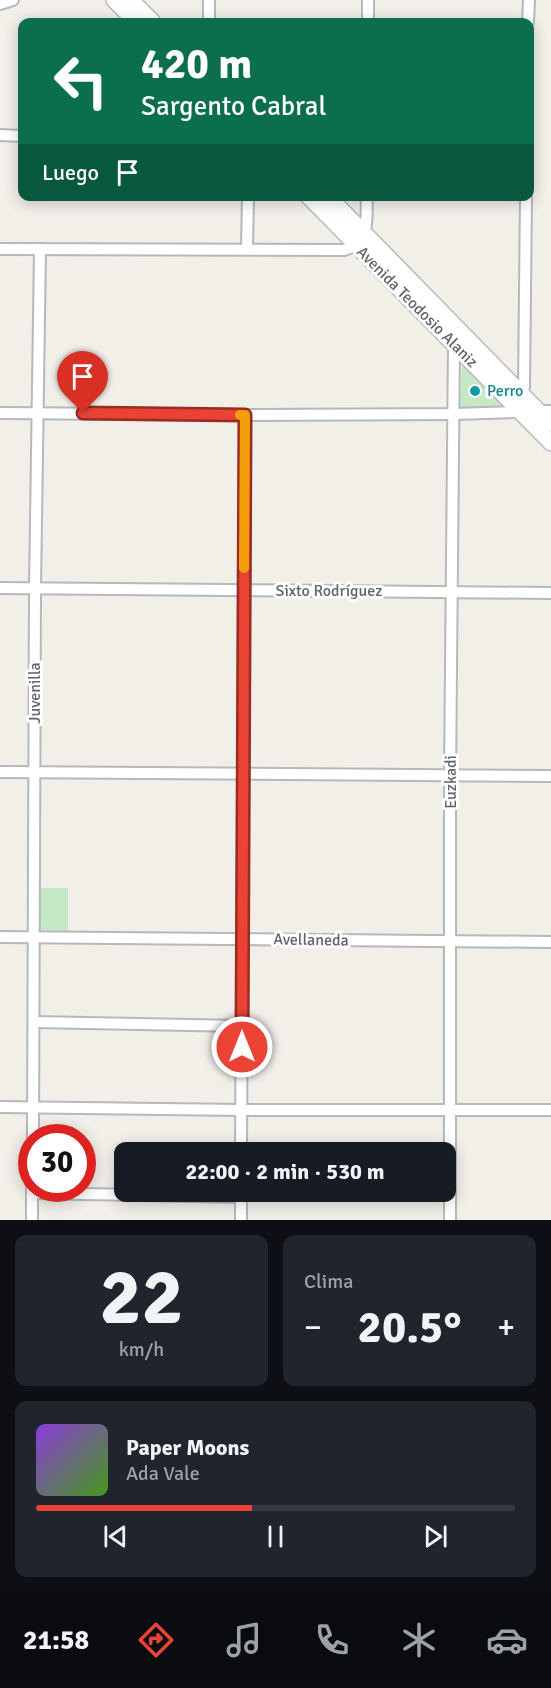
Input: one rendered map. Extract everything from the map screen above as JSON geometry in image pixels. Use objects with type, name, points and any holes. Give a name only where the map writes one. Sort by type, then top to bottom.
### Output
[{"type":"main road","points":[[114,0],[132,18]]},
{"type":"main road","points":[[131,0],[149,18]]},
{"type":"main road","name":"Avenida Teodosio Alaniz","points":[[313,201],[454,345],[518,403],[545,411],[551,424]]},
{"type":"main road","name":"Avenida Teodosio Alaniz","points":[[333,201],[364,232],[518,403],[551,443]]},
{"type":"street","points":[[0,4],[14,0]]},
{"type":"street","points":[[209,0],[209,18]]},
{"type":"street","points":[[368,18],[369,0]]},
{"type":"street","points":[[528,18],[529,0]]},
{"type":"street","points":[[0,135],[18,136]]},
{"type":"street","points":[[247,249],[248,201]]},
{"type":"street","points":[[0,249],[344,250],[356,246],[362,240],[367,201]]},
{"type":"street","points":[[0,413],[454,414],[518,403],[524,387],[526,201]]},
{"type":"street","name":"Juvenilla","points":[[33,1124],[39,249]]},
{"type":"street","name":"Euzkadi","points":[[450,1220],[450,776],[454,345]]},
{"type":"street","points":[[242,1142],[245,415]]},
{"type":"street","name":"Sixto Rodríguez","points":[[0,588],[551,593]]},
{"type":"street","points":[[0,772],[551,776]]},
{"type":"street","name":"Avellaneda","points":[[0,937],[551,942]]},
{"type":"street","points":[[33,1022],[242,1026]]},
{"type":"street","points":[[0,1107],[551,1110]]},
{"type":"street","points":[[96,1191],[114,1192]]},
{"type":"street","points":[[32,1202],[32,1220]]},
{"type":"street","points":[[241,1202],[241,1220]]},
{"type":"green space","points":[[462,363],[467,363],[508,404],[504,409],[464,409],[460,406]]},
{"type":"green space","points":[[39,888],[68,888],[68,931],[39,930]]},
{"type":"slow traffic","points":[[240,415],[245,415],[244,568]]},
{"type":"place","name":"Perro","points":[[475,391]]},
{"type":"route","points":[[83,413],[245,415],[242,1047]]}]
